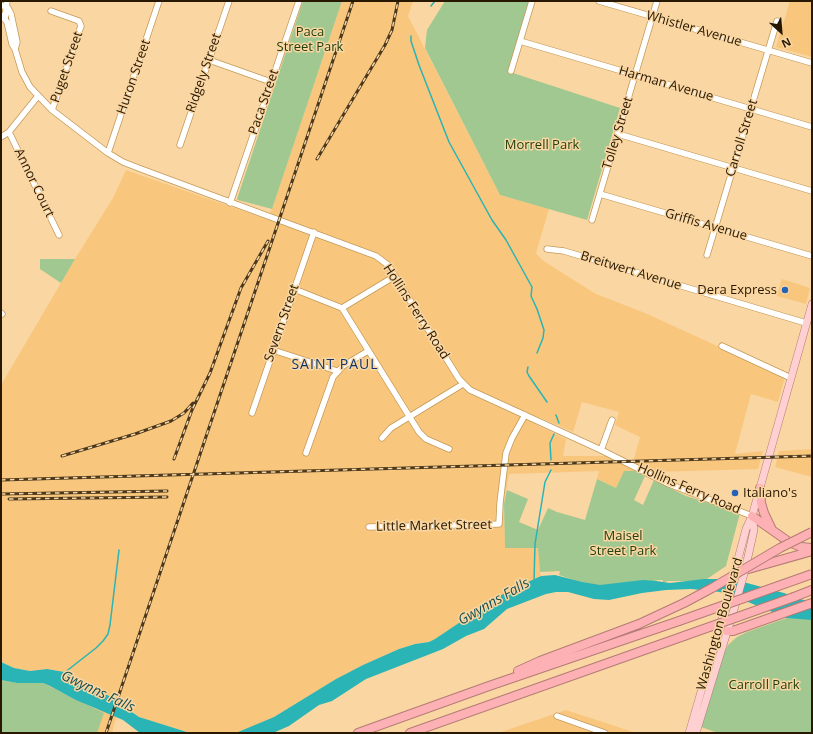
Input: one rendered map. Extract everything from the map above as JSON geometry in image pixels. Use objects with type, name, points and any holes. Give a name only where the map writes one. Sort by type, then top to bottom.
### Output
[{"type":"highway","points":[[760,488],[761,502],[764,513],[774,532]]},
{"type":"highway","points":[[752,516],[789,542],[812,548]]},
{"type":"highway","points":[[488,686],[540,660],[639,624],[684,603],[780,548],[812,532]]},
{"type":"highway","points":[[734,575],[812,551]]},
{"type":"highway","points":[[358,733],[488,686],[812,574]]},
{"type":"highway","points":[[410,733],[812,590]]},
{"type":"highway","points":[[727,631],[733,631],[812,603]]},
{"type":"main road","name":"Washington Boulevard","points":[[688,733],[719,630],[746,529],[752,516],[811,307]]},
{"type":"main road","name":"Washington Boulevard","points":[[696,733],[744,572],[754,530],[752,516]]},
{"type":"main road","points":[[719,630],[727,631]]},
{"type":"street","name":"Huron Street","points":[[108,153],[159,1]]},
{"type":"street","name":"Ridgely Street","points":[[180,145],[229,1]]},
{"type":"street","name":"Paca Street","points":[[230,203],[299,1]]},
{"type":"street","points":[[511,71],[532,1]]},
{"type":"street","name":"Whistler Avenue","points":[[599,1],[812,63]]},
{"type":"street","name":"Tolley Street","points":[[592,220],[657,1]]},
{"type":"street","name":"Hollins Ferry Road","points":[[5,4],[3,16],[24,76],[38,96],[52,110],[108,153],[123,162],[142,170],[376,256],[388,265],[463,384],[470,390],[601,450],[669,484],[752,516]]},
{"type":"street","name":"Hollins Ferry Road","points":[[5,4],[11,12],[17,42],[15,49]]},
{"type":"street","name":"Puget Street","points":[[51,11],[77,20],[80,23],[80,29],[52,110]]},
{"type":"street","name":"Carroll Street","points":[[707,255],[777,21]]},
{"type":"street","name":"Harman Avenue","points":[[520,41],[812,127]]},
{"type":"street","points":[[209,60],[271,82]]},
{"type":"street","points":[[1,137],[9,132],[38,96]]},
{"type":"street","name":"Annor Court","points":[[9,132],[59,235]]},
{"type":"street","points":[[618,134],[812,191]]},
{"type":"street","name":"Griffis Avenue","points":[[600,194],[812,256]]},
{"type":"street","name":"Severn Street","points":[[252,413],[314,232]]},
{"type":"street","name":"Breitwert Avenue","points":[[547,250],[564,251],[806,323]]},
{"type":"street","points":[[342,308],[395,276]]},
{"type":"street","points":[[294,289],[342,308],[422,435],[450,449]]},
{"type":"street","points":[[722,346],[791,378]]},
{"type":"street","points":[[273,350],[337,371]]},
{"type":"street","points":[[306,454],[330,383],[337,371],[368,351]]},
{"type":"street","points":[[382,438],[391,428],[409,416],[463,384]]},
{"type":"street","name":"Little Market Street","points":[[370,527],[499,524],[500,502],[508,446],[525,415]]},
{"type":"street","points":[[601,450],[612,420]]},
{"type":"street","points":[[557,716],[605,733]]},
{"type":"shaded area","points":[[342,1],[413,1],[408,16],[500,195],[549,209],[536,253],[542,260],[596,294],[645,313],[785,377],[778,402],[751,394],[735,454],[763,451],[758,469],[654,472],[624,471],[616,488],[597,479],[599,471],[509,474],[504,504],[505,548],[538,548],[541,576],[499,596],[435,639],[429,642],[414,644],[399,649],[363,665],[336,679],[274,717],[238,732],[190,733],[139,717],[126,706],[116,717],[112,733],[90,733],[103,693],[80,682],[70,673],[47,669],[30,671],[14,668],[1,662],[1,385],[75,259],[113,198],[126,170],[266,219],[272,209]],"holes":[[[582,402],[619,412],[615,425],[640,437],[633,462],[621,456],[563,456],[566,439],[535,424],[539,417],[573,432]]]},
{"type":"shaded area","points":[[790,1],[812,1],[812,57],[776,47]]},
{"type":"shaded area","points":[[782,279],[810,288],[806,304],[777,296]]},
{"type":"shaded area","points":[[812,449],[812,477],[775,467],[779,451]]},
{"type":"shaded area","points":[[566,710],[636,733],[498,733]]},
{"type":"green space","name":"Paca Street Park","points":[[303,1],[342,1],[272,209],[237,199]]},
{"type":"green space","name":"Morrell Park","points":[[445,1],[531,1],[510,72],[620,108],[587,220],[500,195],[425,48],[427,30]]},
{"type":"green space","points":[[40,259],[75,259],[61,283],[40,269]]},
{"type":"green space","name":"Maisel Street Park","points":[[624,471],[635,471],[645,476],[634,500],[643,505],[654,480],[686,496],[740,513],[726,566],[704,581],[667,581],[663,583],[663,580],[658,580],[650,582],[647,585],[589,585],[559,575],[560,571],[540,572],[538,548],[505,548],[504,504],[507,490],[528,499],[519,522],[538,530],[548,508],[585,520],[597,479],[616,488]]},
{"type":"green space","name":"Carroll Park","points":[[812,609],[812,733],[718,733],[701,727],[724,653],[728,645],[737,637],[747,632]]},
{"type":"green space","points":[[1,680],[17,683],[43,683],[104,713],[97,733],[1,733]]},
{"type":"water","name":"Gwynns Falls","points":[[555,575],[600,585],[643,580],[670,583],[704,579],[718,579],[747,583],[784,593],[812,603],[812,620],[787,618],[720,592],[691,589],[666,590],[609,600],[594,599],[568,592],[556,592],[546,594],[507,609],[484,629],[466,636],[443,649],[366,679],[332,701],[319,705],[289,726],[273,733],[232,733],[238,732],[274,717],[336,679],[363,665],[399,649],[415,644],[429,642],[435,639],[499,596],[541,576]]},
{"type":"water","name":"Gwynns Falls","points":[[1,662],[14,668],[30,671],[47,669],[70,673],[80,682],[109,696],[139,717],[190,733],[140,733],[123,720],[76,700],[43,683],[17,683],[1,680]]},
{"type":"waterway","points":[[431,6],[435,1]]},
{"type":"waterway","points":[[411,36],[411,41],[419,65],[449,142],[492,220],[506,240],[532,287],[531,296],[544,330],[543,338],[537,353]]},
{"type":"waterway","points":[[528,367],[527,372],[529,376],[547,402]]},
{"type":"waterway","points":[[556,415],[559,423]]},
{"type":"waterway","points":[[551,460],[550,443],[554,434]]},
{"type":"waterway","points":[[534,582],[535,544],[545,482],[551,470]]},
{"type":"waterway","points":[[64,673],[96,648],[108,634],[119,550]]},
{"type":"railway","points":[[106,733],[353,1]]},
{"type":"railway","points":[[317,159],[385,45],[392,30],[398,1]]},
{"type":"railway","points":[[174,459],[192,410],[210,373],[241,288],[268,241]]},
{"type":"railway","points":[[62,456],[135,434],[171,421],[184,413],[193,403]]},
{"type":"railway","points":[[1,480],[812,456]]},
{"type":"railway","points":[[1,494],[167,491]]},
{"type":"railway","points":[[9,499],[167,497]]},
{"type":"place","name":"Dera Express","points":[[785,290]]},
{"type":"place","name":"Italiano's","points":[[735,493]]},
{"type":"district","name":"SAINT PAUL","points":[[335,365]]}]
